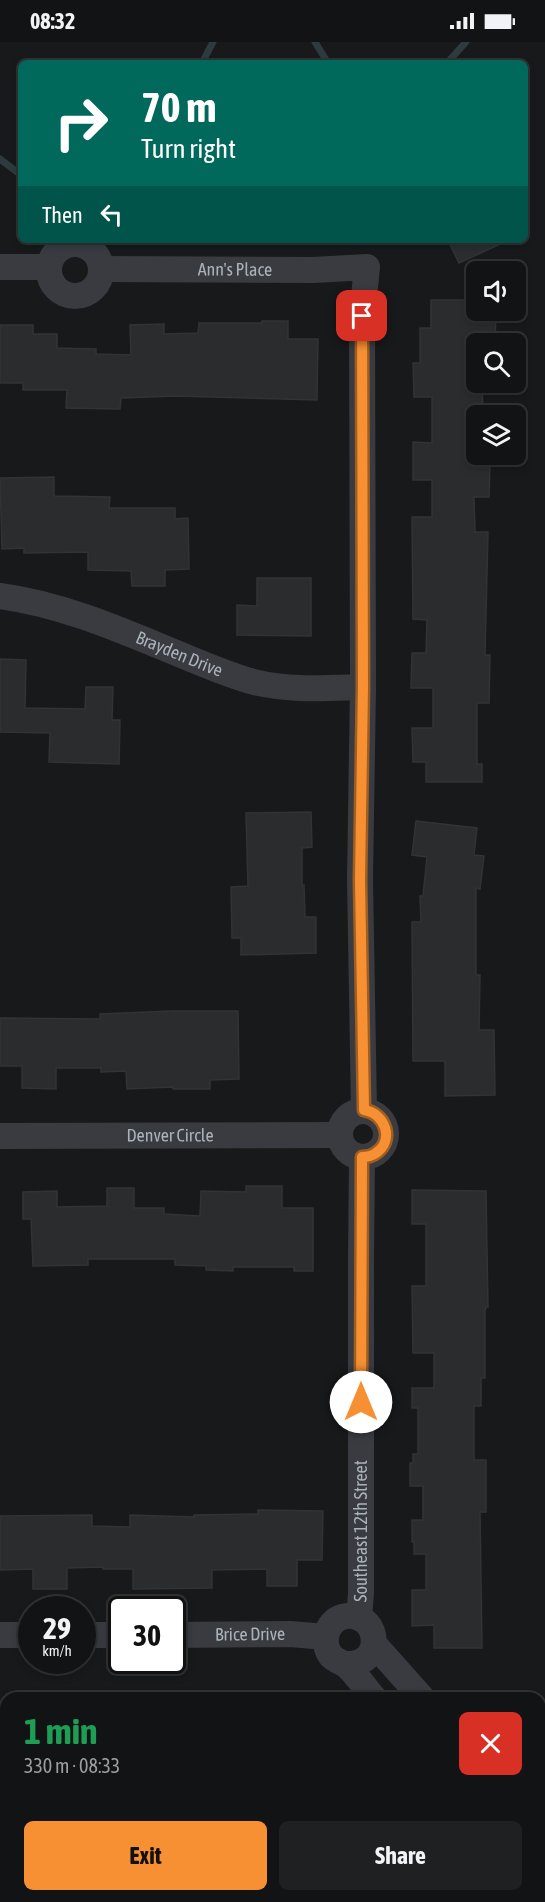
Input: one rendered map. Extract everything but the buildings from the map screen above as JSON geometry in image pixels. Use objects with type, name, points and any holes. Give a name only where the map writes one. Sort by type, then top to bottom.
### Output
[{"type":"street","points":[[75,243],[90,248],[97,256],[102,269],[97,285],[87,294],[80,296],[70,296],[57,289],[51,280],[52,259],[60,249],[75,243]]},
{"type":"street","points":[[0,267],[50,267]]},
{"type":"street","name":"Ann's Place","points":[[102,269],[313,270],[367,267],[362,316],[363,687]]},
{"type":"street","name":"Brayden Drive","points":[[0,596],[82,615],[252,682],[295,688],[363,687]]},
{"type":"street","points":[[363,687],[360,880],[364,1110]]},
{"type":"street","points":[[364,1110],[376,1114],[382,1120],[386,1128],[386,1137],[384,1146],[377,1153],[362,1157],[348,1152],[341,1142],[340,1135],[344,1120],[364,1110]]},
{"type":"street","name":"Denver Circle","points":[[0,1136],[340,1135]]},
{"type":"street","name":"Southeast 12th Street","points":[[359,1618],[361,1593],[362,1157]]},
{"type":"street","points":[[345,1664],[359,1663],[368,1657],[374,1644],[374,1634],[370,1627],[359,1618],[351,1616],[331,1625],[326,1637],[327,1647],[330,1655],[345,1664],[369,1692]]},
{"type":"street","points":[[0,1635],[18,1635]]},
{"type":"street","name":"Brice Drive","points":[[186,1635],[326,1637]]},
{"type":"street","points":[[374,1644],[417,1692]]},
{"type":"waterway","points":[[204,60],[213,42]]},
{"type":"waterway","points":[[315,42],[326,60]]},
{"type":"waterway","points":[[450,60],[466,42]]},
{"type":"waterway","points":[[0,159],[18,173]]},
{"type":"route","points":[[361,1402],[362,1157],[377,1153],[384,1146],[386,1137],[386,1128],[382,1120],[376,1114],[364,1110],[360,880],[363,687],[362,316]]}]
